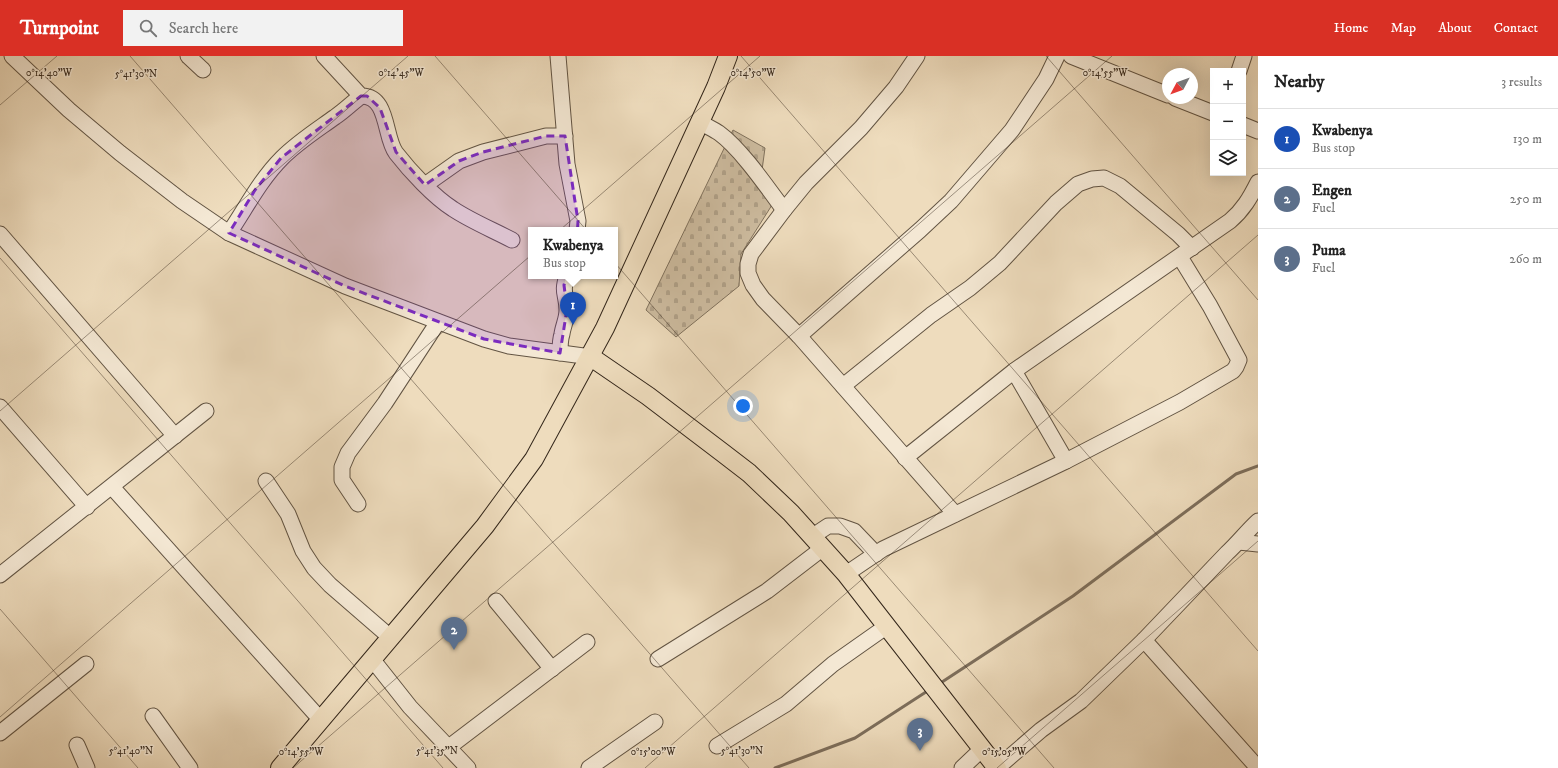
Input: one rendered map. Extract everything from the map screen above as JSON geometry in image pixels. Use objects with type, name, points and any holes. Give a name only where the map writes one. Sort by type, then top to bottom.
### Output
[{"type":"main road","points":[[280,768],[485,526],[534,459],[591,357],[605,328],[700,122],[728,56]]},
{"type":"main road","points":[[591,357],[648,396],[733,461],[775,497],[846,574],[997,768]]},
{"type":"street","points":[[188,56],[203,70]]},
{"type":"street","points":[[324,56],[361,96]]},
{"type":"street","points":[[558,56],[567,164],[578,221],[577,227]]},
{"type":"street","points":[[917,56],[896,87],[861,128],[806,183],[784,210],[751,254],[748,264],[748,273],[753,285],[763,299],[799,336],[955,514]]},
{"type":"street","points":[[799,336],[951,201],[1012,130],[1046,79],[1057,56]]},
{"type":"street","points":[[1071,56],[1162,93]]},
{"type":"street","points":[[1241,68],[1244,56]]},
{"type":"street","points":[[21,59],[69,110],[120,153],[182,201],[229,233],[346,286],[484,339],[509,346],[591,357]]},
{"type":"street","points":[[229,233],[250,202],[255,190],[281,158],[361,96],[368,96],[380,108],[388,127],[390,142],[396,152],[425,185],[452,208],[512,240]]},
{"type":"street","points":[[1190,104],[1210,112]]},
{"type":"street","points":[[700,122],[719,133],[729,142],[763,181],[784,210]]},
{"type":"street","points":[[1246,126],[1258,132]]},
{"type":"street","points":[[425,185],[459,161],[483,152],[546,136],[565,136]]},
{"type":"street","points":[[843,386],[931,315],[970,288],[1000,263],[1056,203],[1078,184],[1092,179],[1104,178],[1120,186],[1178,234],[1210,306],[1239,360],[1233,371],[1180,402],[1066,461],[883,549],[846,574]]},
{"type":"street","points":[[905,458],[1014,371],[1230,221],[1248,202],[1258,182]]},
{"type":"street","points":[[0,234],[175,436]]},
{"type":"street","points":[[560,353],[567,309],[564,296],[564,285],[566,279]]},
{"type":"street","points":[[358,504],[342,480],[342,467],[348,453],[385,403],[438,322]]},
{"type":"street","points":[[1014,371],[1066,461]]},
{"type":"street","points":[[0,407],[87,507]]},
{"type":"street","points":[[0,576],[206,411]]},
{"type":"street","points":[[266,481],[288,514],[303,551],[314,568],[330,585],[390,637]]},
{"type":"street","points":[[112,486],[320,719]]},
{"type":"street","points":[[997,768],[1042,730],[1081,702],[1144,640],[1258,522]]},
{"type":"street","points":[[658,659],[767,591],[818,542],[828,526],[840,526],[854,531],[876,554]]},
{"type":"street","points":[[1239,542],[1258,544]]},
{"type":"street","points":[[496,601],[552,669]]},
{"type":"street","points":[[717,746],[786,704],[833,664],[887,626]]},
{"type":"street","points":[[1144,640],[1258,768]]},
{"type":"street","points":[[449,747],[587,642]]},
{"type":"street","points":[[372,659],[410,707],[468,768]]},
{"type":"street","points":[[0,733],[86,664]]},
{"type":"street","points":[[153,716],[190,768]]},
{"type":"street","points":[[589,768],[655,722]]},
{"type":"street","points":[[77,745],[87,768]]},
{"type":"street","points":[[962,768],[982,749]]},
{"type":"highlighted area","points":[[361,96],[367,96],[380,108],[396,152],[425,185],[459,161],[483,152],[546,136],[565,136],[578,221],[577,239],[564,285],[567,309],[560,353],[484,339],[345,286],[229,233],[255,190],[281,158]]},
{"type":"green space","points":[[733,130],[765,148],[760,185],[772,205],[741,254],[739,286],[676,337],[646,310]]},
{"type":"waterway","points":[[939,684],[1073,596],[1236,474],[1258,466]]},
{"type":"waterway","points":[[775,768],[855,738],[929,690]]},
{"type":"place","name":"Kwabenya","points":[[573,325]]},
{"type":"place","name":"Engen","points":[[454,650]]},
{"type":"place","name":"Puma","points":[[920,751]]}]
